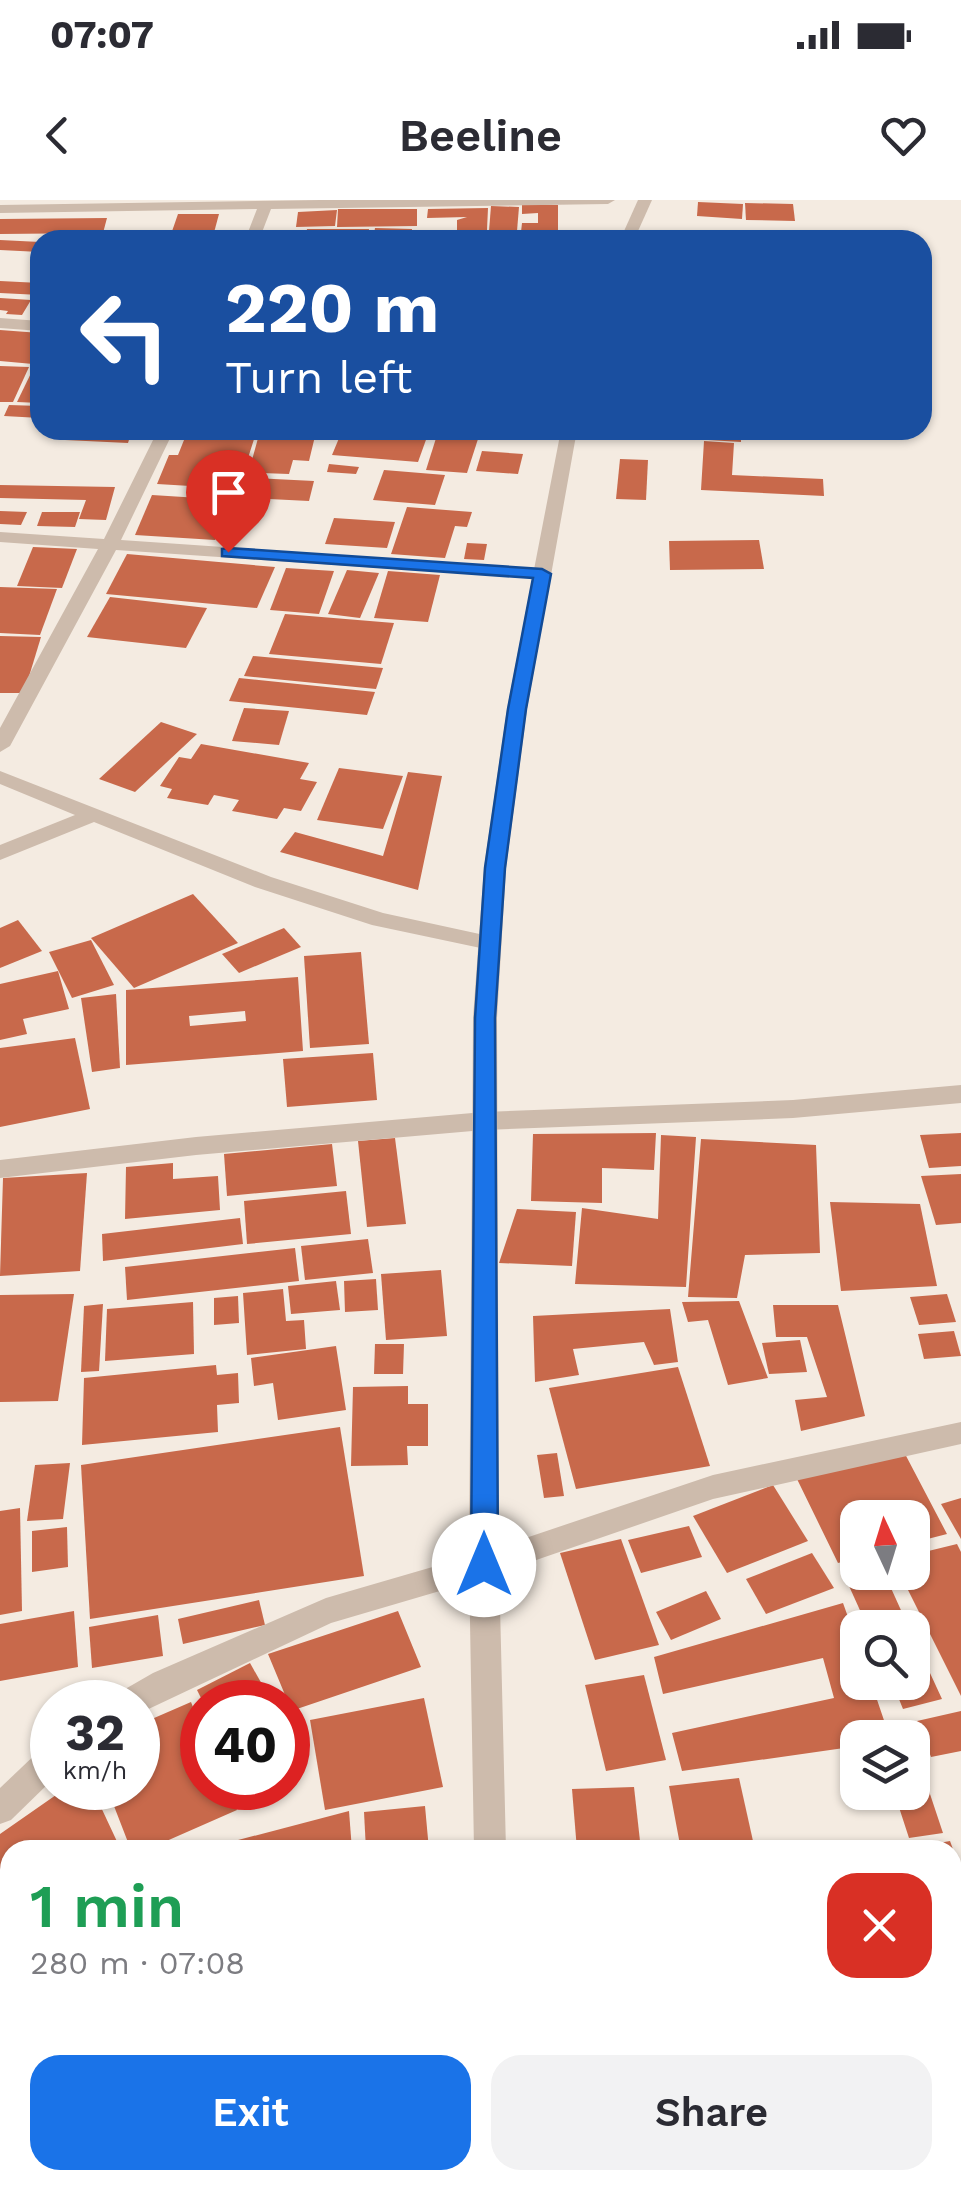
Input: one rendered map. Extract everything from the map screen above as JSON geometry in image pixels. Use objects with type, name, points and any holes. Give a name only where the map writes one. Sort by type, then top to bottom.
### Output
[{"type":"street","points":[[0,209],[608,200]]},
{"type":"street","points":[[632,230],[645,200]]},
{"type":"street","points":[[256,230],[266,205]]},
{"type":"street","points":[[0,323],[30,325]]},
{"type":"street","points":[[0,746],[110,544],[161,440]]},
{"type":"street","points":[[490,1840],[484,1565],[484,1121],[490,942],[495,868],[517,709],[567,440]]},
{"type":"street","points":[[0,536],[542,574]]},
{"type":"street","points":[[0,777],[263,882],[380,920],[490,942]]},
{"type":"street","points":[[0,854],[96,814]]},
{"type":"street","points":[[0,1169],[196,1146],[484,1121],[793,1109],[961,1094]]},
{"type":"street","points":[[160,1684],[326,1612],[484,1565],[714,1487],[961,1434]]},
{"type":"street","points":[[0,1809],[30,1780]]},
{"type":"building","points":[[698,202],[743,204],[742,219],[697,216]]},
{"type":"building","points":[[745,203],[793,204],[795,221],[746,220]]},
{"type":"building","points":[[522,204],[558,205],[558,230],[521,230],[522,223],[538,223],[538,213],[522,214]]},
{"type":"building","points":[[491,206],[519,207],[517,230],[489,230]]},
{"type":"building","points":[[488,208],[487,230],[457,230],[457,220],[467,217],[427,218],[428,209]]},
{"type":"building","points":[[338,209],[417,209],[417,226],[337,227]]},
{"type":"building","points":[[337,210],[335,226],[296,227],[298,212]]},
{"type":"building","points":[[178,214],[219,214],[215,230],[172,230]]},
{"type":"building","points":[[107,218],[104,230],[0,234],[0,219]]},
{"type":"building","points":[[0,240],[30,242],[30,252],[0,250]]},
{"type":"building","points":[[0,281],[30,282],[30,294],[0,293]]},
{"type":"building","points":[[0,298],[30,300],[22,315],[0,310]]},
{"type":"building","points":[[0,330],[30,332],[30,364],[0,361]]},
{"type":"building","points":[[0,366],[29,367],[13,402],[0,402]]},
{"type":"building","points":[[30,375],[30,403],[17,402]]},
{"type":"building","points":[[9,405],[30,406],[30,417],[4,416]]},
{"type":"building","points":[[65,440],[129,440],[128,443]]},
{"type":"building","points":[[184,440],[254,440],[248,458],[234,457],[224,488],[157,484],[169,455],[178,455]]},
{"type":"building","points":[[258,440],[314,440],[309,461],[293,460],[289,474],[237,472],[241,460],[252,460]]},
{"type":"building","points":[[338,440],[426,440],[418,462],[332,455]]},
{"type":"building","points":[[435,440],[478,440],[467,473],[426,470]]},
{"type":"building","points":[[704,441],[734,443],[732,475],[823,479],[824,496],[701,490]]},
{"type":"building","points":[[482,451],[523,454],[518,474],[476,471]]},
{"type":"building","points":[[620,459],[648,460],[646,500],[616,499]]},
{"type":"building","points":[[329,464],[359,467],[356,474],[327,472]]},
{"type":"building","points":[[384,470],[445,475],[435,505],[373,500]]},
{"type":"building","points":[[254,478],[314,481],[309,501],[247,498]]},
{"type":"building","points":[[0,485],[115,487],[106,520],[79,519],[86,500],[0,498]]},
{"type":"building","points":[[152,495],[231,500],[215,540],[135,535]]},
{"type":"building","points":[[407,507],[472,512],[467,527],[455,526],[445,558],[391,554]]},
{"type":"building","points":[[0,511],[27,512],[21,525],[0,524]]},
{"type":"building","points":[[42,512],[80,512],[75,527],[37,526]]},
{"type":"building","points":[[334,518],[395,522],[387,548],[325,544]]},
{"type":"building","points":[[759,540],[764,569],[670,570],[669,541]]},
{"type":"building","points":[[467,543],[487,544],[484,560],[464,559]]},
{"type":"building","points":[[33,547],[77,549],[62,588],[17,586]]},
{"type":"building","points":[[127,554],[275,567],[257,608],[106,594]]},
{"type":"building","points":[[286,568],[334,571],[319,614],[270,610]]},
{"type":"building","points":[[347,570],[379,573],[360,618],[328,614]]},
{"type":"building","points":[[388,571],[440,575],[428,622],[374,618]]},
{"type":"building","points":[[0,587],[57,589],[40,635],[0,633]]},
{"type":"building","points":[[110,597],[207,608],[186,648],[87,637]]},
{"type":"building","points":[[285,614],[394,623],[381,664],[269,654]]},
{"type":"building","points":[[0,636],[41,637],[24,693],[0,693]]},
{"type":"building","points":[[253,656],[383,668],[376,689],[244,676]]},
{"type":"building","points":[[239,678],[375,692],[367,715],[229,701]]},
{"type":"building","points":[[244,708],[289,711],[279,745],[232,741]]},
{"type":"building","points":[[161,722],[197,734],[135,792],[99,779]]},
{"type":"building","points":[[201,744],[309,763],[300,779],[317,782],[301,811],[284,808],[277,819],[232,811],[239,800],[214,795],[208,805],[167,798],[172,789],[160,786],[179,757],[191,759]]},
{"type":"building","points":[[339,768],[403,776],[383,829],[317,820]]},
{"type":"building","points":[[408,772],[442,776],[418,890],[280,852],[295,832],[383,856]]},
{"type":"building","points":[[193,894],[238,943],[134,988],[91,938]]},
{"type":"building","points":[[18,920],[42,951],[0,968],[0,928]]},
{"type":"building","points":[[284,928],[301,947],[239,973],[222,954]]},
{"type":"building","points":[[91,940],[114,985],[72,998],[49,952]]},
{"type":"building","points":[[361,952],[369,1044],[310,1048],[304,956]]},
{"type":"building","points":[[58,971],[69,1009],[23,1019],[27,1034],[0,1040],[0,984]]},
{"type":"building","points":[[298,977],[303,1051],[126,1065],[126,990]],"holes":[[[245,1011],[246,1021],[190,1026],[189,1016]]]},
{"type":"building","points":[[116,994],[120,1068],[92,1072],[81,998]]},
{"type":"building","points":[[75,1038],[90,1109],[0,1127],[0,1048]]},
{"type":"building","points":[[373,1053],[377,1100],[287,1107],[283,1059]]},
{"type":"building","points":[[656,1133],[654,1170],[602,1168],[602,1203],[531,1201],[533,1134]]},
{"type":"building","points":[[961,1133],[961,1166],[929,1168],[920,1135]]},
{"type":"building","points":[[661,1135],[696,1137],[686,1287],[575,1284],[582,1208],[658,1219]]},
{"type":"building","points":[[395,1138],[406,1224],[367,1227],[358,1141]]},
{"type":"building","points":[[701,1139],[816,1145],[820,1253],[745,1255],[737,1298],[688,1297]]},
{"type":"building","points":[[332,1144],[337,1186],[227,1196],[224,1154]]},
{"type":"building","points":[[173,1163],[173,1179],[218,1176],[220,1210],[125,1219],[126,1167]]},
{"type":"building","points":[[87,1173],[80,1271],[0,1276],[3,1178]]},
{"type":"building","points":[[961,1174],[961,1223],[936,1225],[921,1176]]},
{"type":"building","points":[[346,1191],[351,1234],[247,1244],[244,1201]]},
{"type":"building","points":[[830,1202],[920,1204],[937,1286],[841,1291]]},
{"type":"building","points":[[517,1209],[576,1212],[572,1266],[499,1263]]},
{"type":"building","points":[[240,1218],[243,1244],[103,1261],[102,1234]]},
{"type":"building","points":[[368,1239],[373,1273],[305,1280],[301,1246]]},
{"type":"building","points":[[295,1248],[299,1281],[127,1300],[125,1267]]},
{"type":"building","points":[[441,1270],[447,1336],[386,1340],[381,1274]]},
{"type":"building","points":[[376,1279],[378,1310],[345,1312],[344,1281]]},
{"type":"building","points":[[336,1281],[340,1310],[291,1314],[288,1286]]},
{"type":"building","points":[[283,1289],[286,1321],[304,1320],[306,1349],[247,1355],[243,1293]]},
{"type":"building","points":[[74,1294],[58,1401],[0,1402],[0,1295]]},
{"type":"building","points":[[947,1294],[956,1322],[919,1325],[910,1297]]},
{"type":"building","points":[[238,1296],[239,1323],[214,1325],[214,1298]]},
{"type":"building","points":[[739,1301],[768,1378],[728,1385],[708,1320],[688,1322],[682,1302]]},
{"type":"building","points":[[193,1302],[194,1354],[105,1361],[107,1309]]},
{"type":"building","points":[[103,1304],[99,1371],[81,1372],[84,1306]]},
{"type":"building","points":[[773,1305],[838,1305],[865,1416],[801,1431],[795,1400],[827,1397],[807,1337],[776,1337]]},
{"type":"building","points":[[670,1309],[678,1362],[654,1365],[644,1342],[573,1349],[579,1375],[535,1382],[533,1316]]},
{"type":"building","points":[[954,1331],[961,1356],[924,1359],[918,1334]]},
{"type":"building","points":[[800,1340],[807,1372],[769,1374],[762,1343]]},
{"type":"building","points":[[375,1344],[404,1344],[403,1374],[374,1374]]},
{"type":"building","points":[[336,1346],[346,1410],[278,1420],[273,1383],[254,1386],[251,1358]]},
{"type":"building","points":[[216,1365],[217,1375],[238,1373],[239,1403],[217,1405],[218,1432],[82,1445],[84,1378]]},
{"type":"building","points":[[678,1367],[710,1466],[576,1489],[549,1388]]},
{"type":"building","points":[[408,1386],[408,1404],[428,1404],[428,1446],[407,1446],[408,1465],[351,1466],[353,1387]]},
{"type":"building","points":[[340,1427],[364,1576],[90,1619],[81,1465]]},
{"type":"building","points":[[904,1452],[929,1500],[840,1500],[838,1563],[797,1479]]},
{"type":"building","points":[[557,1453],[564,1496],[544,1498],[537,1455]]},
{"type":"building","points":[[70,1463],[63,1519],[27,1521],[35,1465]]},
{"type":"building","points":[[773,1485],[808,1541],[727,1573],[693,1516]]},
{"type":"building","points":[[961,1498],[961,1539],[941,1504]]},
{"type":"building","points":[[930,1502],[947,1534],[930,1538]]},
{"type":"building","points":[[20,1508],[22,1611],[0,1615],[0,1511]]},
{"type":"building","points":[[689,1526],[702,1557],[641,1573],[628,1540]]},
{"type":"building","points":[[67,1527],[68,1567],[32,1572],[32,1531]]},
{"type":"building","points":[[621,1539],[659,1645],[595,1660],[560,1553]]},
{"type":"building","points":[[957,1544],[961,1552],[961,1696],[930,1634],[930,1610],[918,1610],[908,1590],[930,1590],[930,1551]]},
{"type":"building","points":[[812,1553],[834,1588],[766,1614],[746,1579]]},
{"type":"building","points":[[851,1590],[892,1590],[901,1610],[860,1610]]},
{"type":"building","points":[[706,1591],[721,1619],[671,1640],[656,1612]]},
{"type":"building","points":[[259,1600],[265,1625],[183,1644],[178,1619]]},
{"type":"building","points":[[843,1603],[840,1700],[877,1700],[884,1720],[840,1720],[840,1749],[682,1771],[672,1733],[834,1698],[823,1658],[663,1694],[654,1657]]},
{"type":"building","points":[[74,1611],[78,1667],[0,1681],[0,1624]]},
{"type":"building","points":[[398,1611],[421,1667],[310,1705],[310,1680],[279,1680],[268,1654]]},
{"type":"building","points":[[158,1615],[163,1656],[92,1668],[89,1627]]},
{"type":"building","points":[[250,1663],[260,1680],[217,1680]]},
{"type":"building","points":[[930,1673],[942,1699],[903,1709],[899,1700],[930,1700]]},
{"type":"building","points":[[644,1675],[666,1760],[606,1771],[585,1685]]},
{"type":"building","points":[[424,1698],[443,1787],[325,1810],[310,1720]]},
{"type":"building","points":[[180,1707],[180,1810],[237,1810],[169,1840],[127,1840],[116,1810],[160,1810],[160,1715]]},
{"type":"building","points":[[961,1711],[961,1751],[931,1757],[930,1720],[921,1720]]},
{"type":"building","points":[[739,1778],[753,1840],[679,1840],[669,1786]]},
{"type":"building","points":[[634,1787],[640,1840],[576,1840],[572,1789]]},
{"type":"building","points":[[930,1794],[943,1833],[909,1838],[900,1810],[930,1810]]},
{"type":"building","points":[[425,1806],[428,1840],[365,1840],[364,1812]]},
{"type":"building","points":[[34,1810],[102,1810],[116,1840],[0,1840],[0,1834]]},
{"type":"building","points":[[349,1811],[351,1840],[238,1840]]},
{"type":"route","points":[[228,552],[542,574],[517,709],[495,868],[485,1018],[484,1565]]}]
